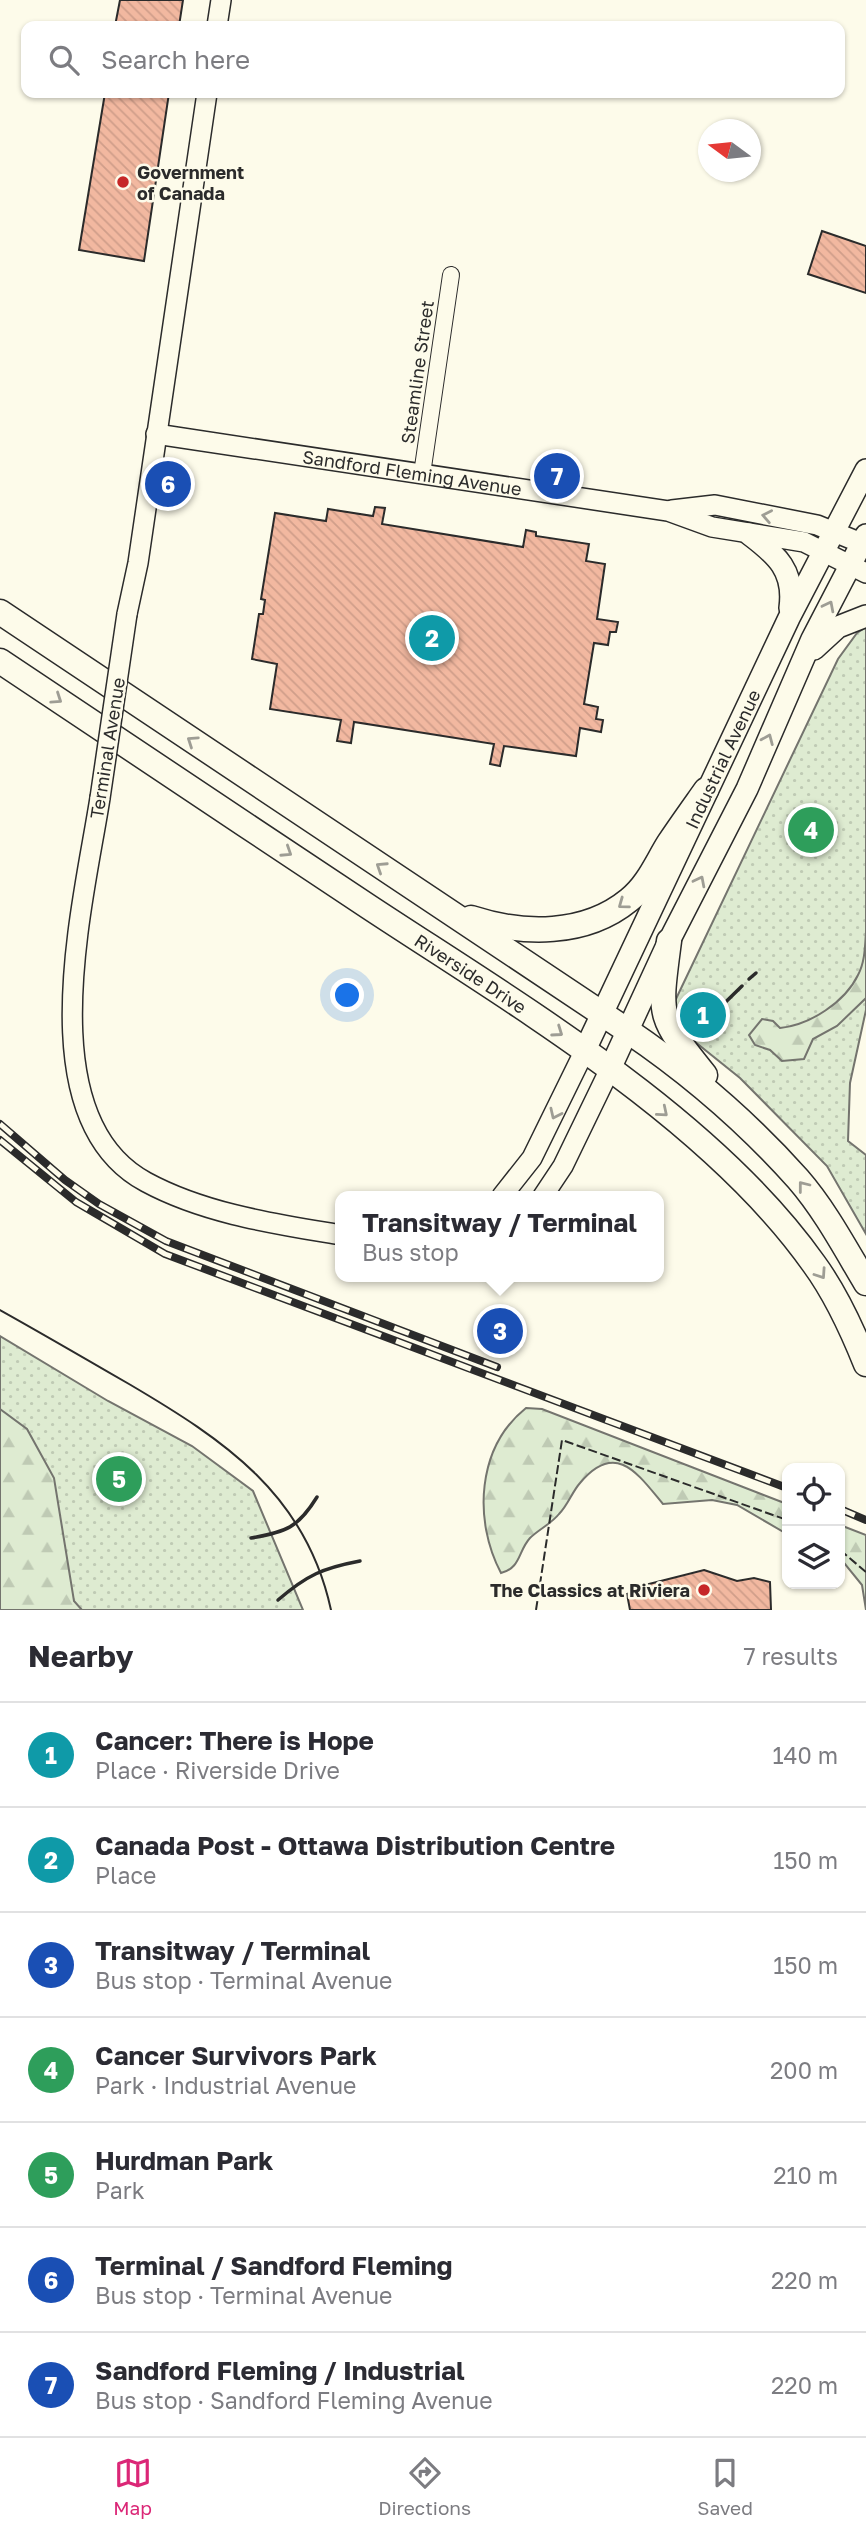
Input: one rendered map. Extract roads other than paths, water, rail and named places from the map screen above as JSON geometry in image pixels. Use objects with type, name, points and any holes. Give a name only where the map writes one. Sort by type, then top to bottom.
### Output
[{"type":"main road","name":"Industrial Avenue","points":[[584,1052],[789,618],[866,470]]},
{"type":"main road","points":[[749,534],[784,564],[792,592],[789,618]]},
{"type":"main road","name":"Industrial Avenue","points":[[609,1071],[669,941],[747,789],[811,639],[859,569],[865,541]]},
{"type":"main road","points":[[0,612],[628,1031],[684,1072],[742,1122],[799,1180],[866,1283]]},
{"type":"main road","points":[[789,690],[815,647],[828,634],[850,620],[866,616]]},
{"type":"main road","name":"Riverside Drive","points":[[0,661],[584,1052],[661,1109],[768,1208],[798,1242],[828,1285],[866,1364]]},
{"type":"main road","points":[[438,904],[485,922],[529,930],[556,929],[593,920],[630,899],[645,883],[706,790]]},
{"type":"main road","points":[[669,941],[662,1007],[670,1032],[742,1122]]},
{"type":"street","points":[[218,21],[221,0]]},
{"type":"street","name":"Terminal Avenue","points":[[206,98],[74,965],[71,1030],[78,1076],[90,1117],[102,1140],[118,1161],[143,1181],[169,1193],[252,1218],[335,1234]]},
{"type":"street","name":"Steamline Street","points":[[422,474],[451,275]]},
{"type":"street","name":"Sandford Fleming Avenue","points":[[156,434],[668,511],[712,527],[804,542],[859,569]]},
{"type":"street","name":"Sandford Fleming Avenue","points":[[668,511],[715,505],[834,530],[865,541]]},
{"type":"street","points":[[506,1191],[532,1157],[584,1052]]},
{"type":"street","points":[[546,1191],[563,1166],[609,1071]]},
{"type":"tram line","points":[[0,1310],[164,1405],[228,1450],[256,1474],[281,1502],[302,1534],[319,1569],[331,1610]]},
{"type":"railway","points":[[0,1124],[65,1180],[99,1204],[166,1241],[497,1367]]},
{"type":"railway","points":[[0,1140],[76,1202],[165,1254],[782,1486]]},
{"type":"railway","points":[[845,1511],[866,1520]]},
{"type":"place","name":"Government of Canada","points":[[123,182]]},
{"type":"place","name":"Sandford Fleming / Industrial","points":[[557,476]]},
{"type":"place","name":"Terminal / Sandford Fleming","points":[[168,484]]},
{"type":"place","name":"Canada Post - Ottawa Distribution Centre","points":[[432,638]]},
{"type":"place","name":"Cancer Survivors Park","points":[[811,830]]},
{"type":"place","name":"Cancer: There is Hope","points":[[703,1015]]},
{"type":"place","name":"Transitway / Terminal","points":[[500,1331]]},
{"type":"place","name":"Hurdman Park","points":[[119,1479]]},
{"type":"place","name":"The Classics at Riviera","points":[[704,1590]]}]
